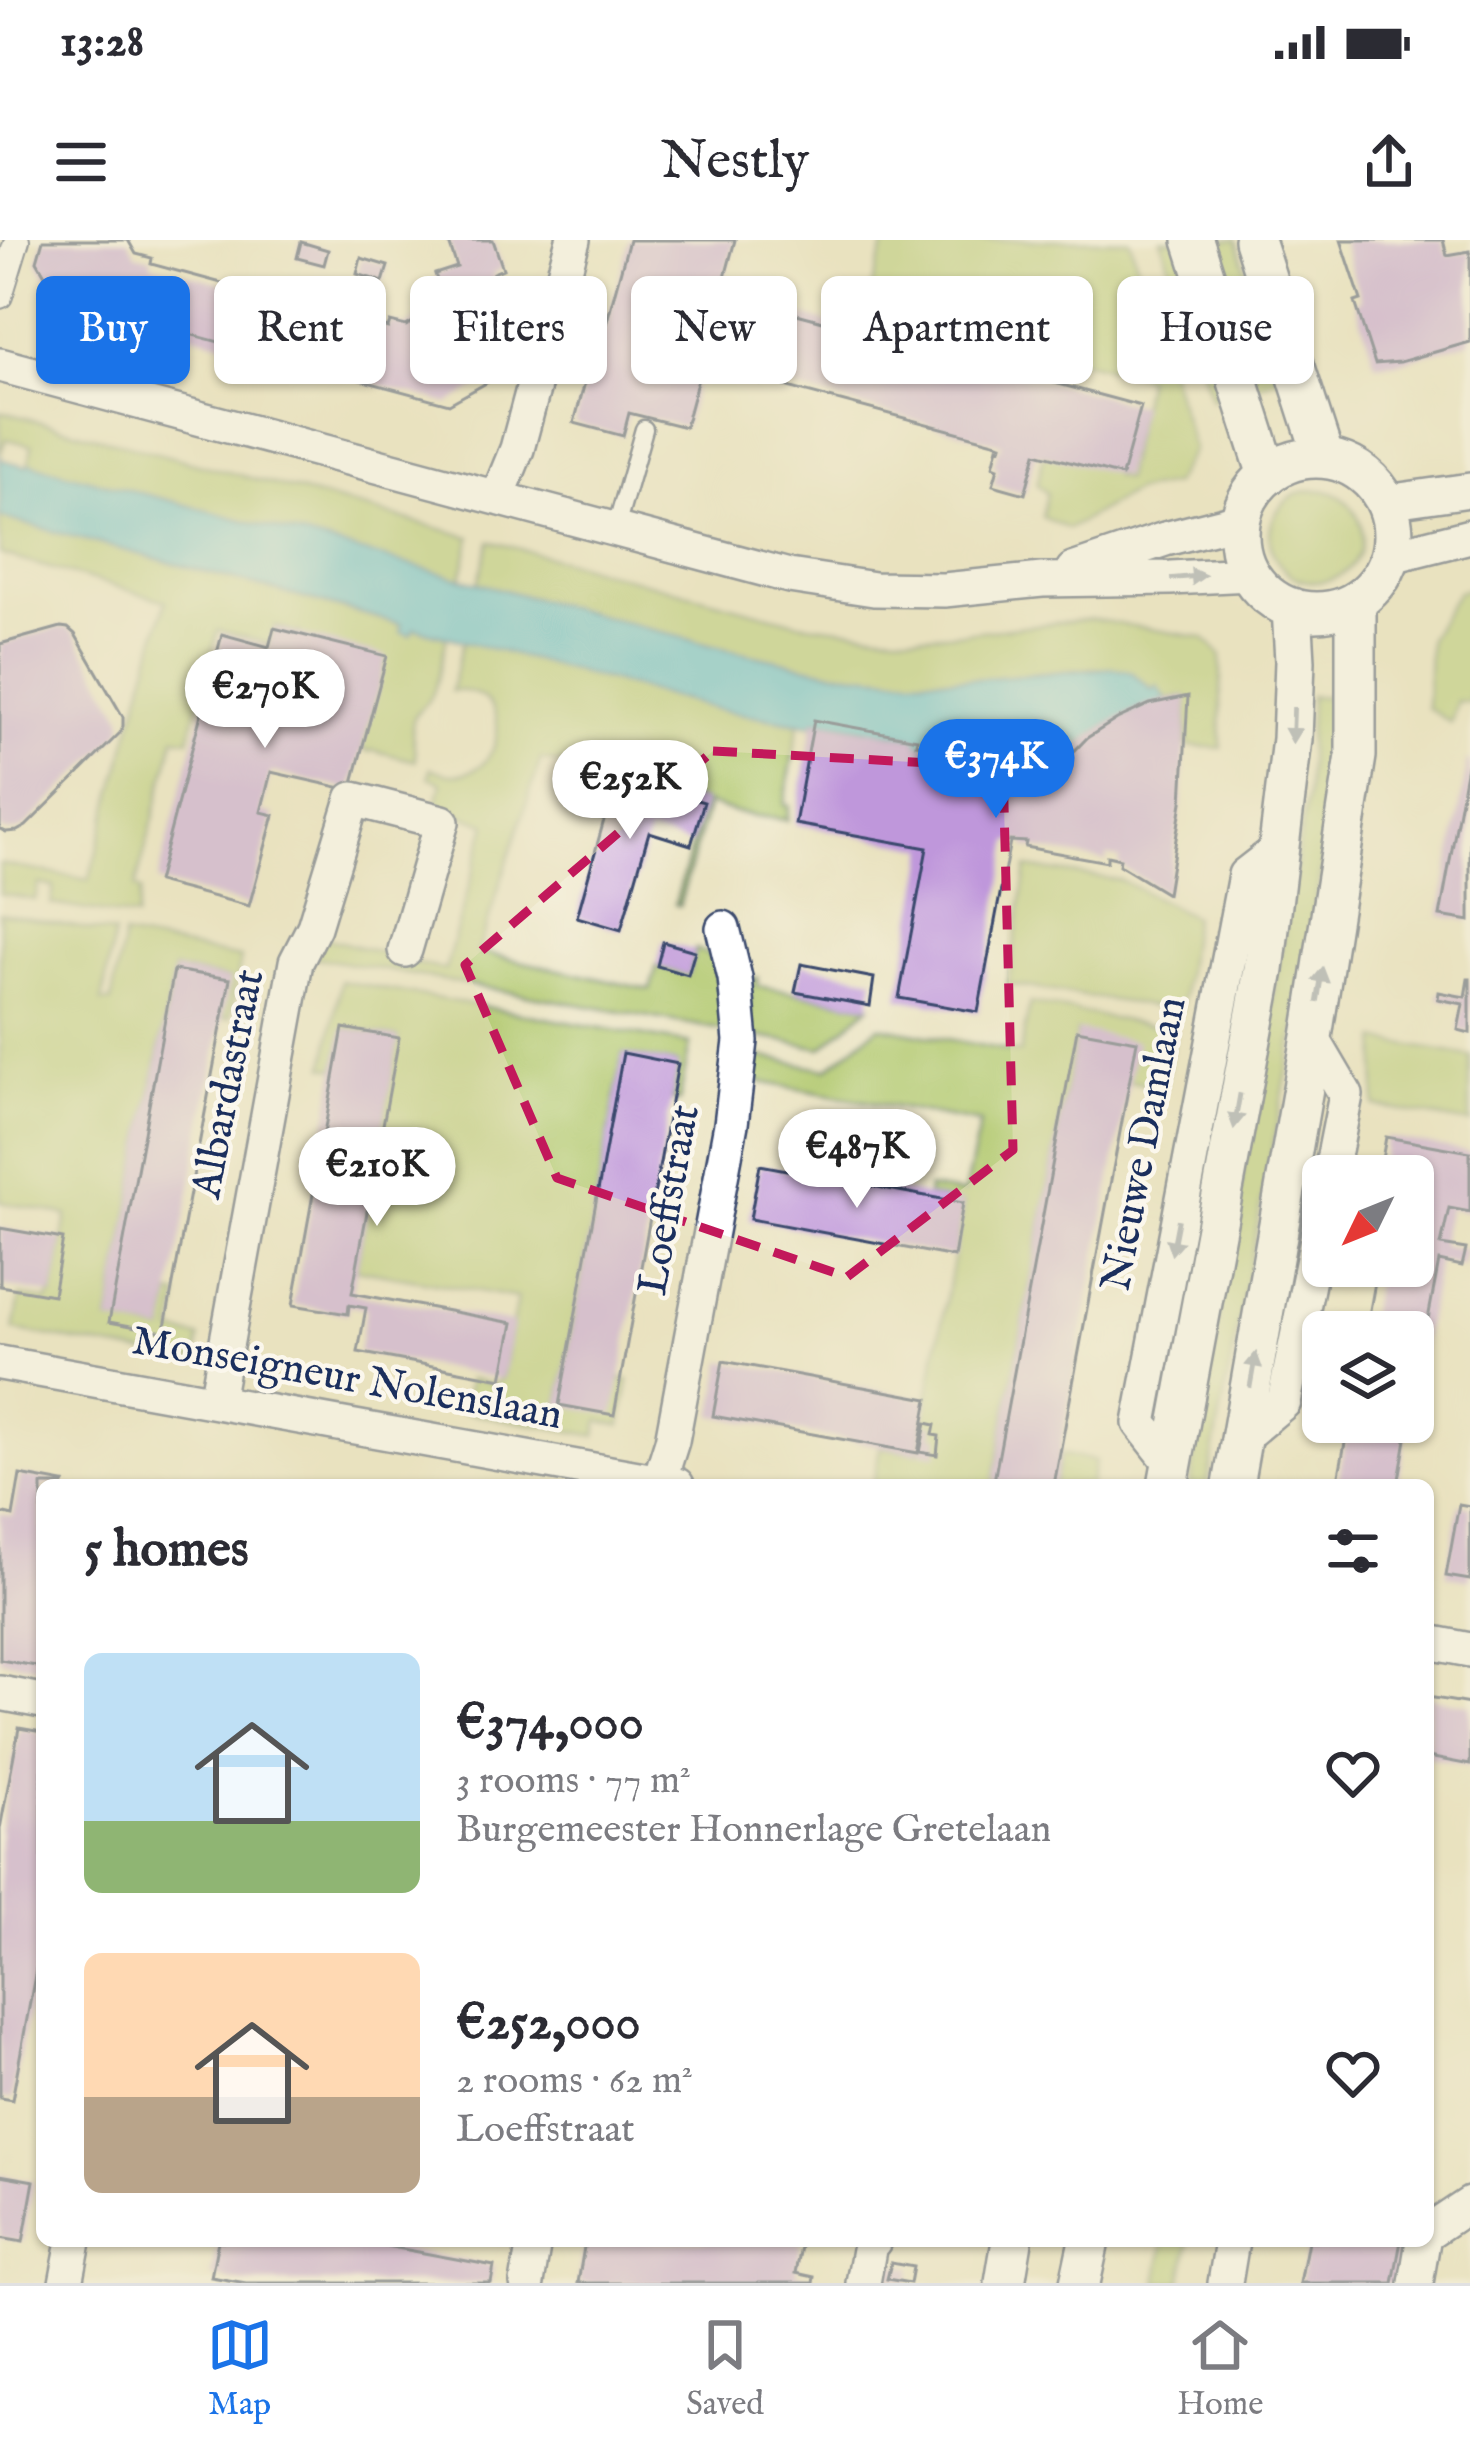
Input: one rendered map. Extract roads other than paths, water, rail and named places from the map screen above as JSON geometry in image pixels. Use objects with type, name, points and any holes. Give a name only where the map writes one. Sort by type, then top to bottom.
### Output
[{"type":"street","points":[[0,296],[17,240]]},
{"type":"street","points":[[497,498],[517,449],[573,240]]},
{"type":"street","points":[[1193,240],[1268,475]]},
{"type":"street","points":[[1254,240],[1324,458]]},
{"type":"street","points":[[0,365],[789,576],[874,589],[944,590],[1042,580],[1250,574]]},
{"type":"street","points":[[1324,458],[1360,472],[1375,485],[1386,502],[1394,538],[1383,574],[1371,589],[1336,610],[1314,612],[1292,608],[1268,595],[1250,574],[1240,548],[1240,520],[1250,495],[1268,475],[1285,464],[1324,458]]},
{"type":"street","points":[[1386,502],[1470,490]]},
{"type":"street","points":[[1042,580],[1240,520]]},
{"type":"street","points":[[1390,556],[1470,536]]},
{"type":"street","points":[[1234,1479],[1312,1037],[1355,756],[1356,601]]},
{"type":"street","name":"Nieuwe Damlaan","points":[[1170,1475],[1264,970],[1292,739],[1292,608]]},
{"type":"street","name":"Albardastraat","points":[[216,1401],[296,962],[314,927],[353,799],[442,822],[405,950]]},
{"type":"street","name":"Loeffstraat","points":[[665,1479],[731,1124],[741,1041],[735,978],[723,928]]},
{"type":"street","points":[[1312,1037],[1346,1095],[1334,1155]]},
{"type":"street","points":[[1241,1438],[1284,1402],[1307,1287]]},
{"type":"street","name":"Monseigneur Nolenslaan","points":[[0,1363],[637,1479]]},
{"type":"street","points":[[1434,1643],[1470,1650]]},
{"type":"street","points":[[0,1693],[36,1700]]},
{"type":"street","points":[[1434,2228],[1470,2204]]},
{"type":"street","points":[[66,2283],[73,2247]]},
{"type":"street","points":[[526,2283],[533,2247]]},
{"type":"street","points":[[863,2283],[869,2247]]},
{"type":"street","points":[[1005,2283],[1011,2247]]},
{"type":"street","points":[[1080,2283],[1088,2247]]},
{"type":"street","points":[[1225,2283],[1231,2247]]},
{"type":"street","points":[[1416,2283],[1422,2247]]},
{"type":"lane","points":[[615,531],[644,429]]},
{"type":"water","points":[[0,454],[2,460],[29,463],[713,646],[828,671],[977,679],[1113,668],[1131,672],[1152,690],[1157,686],[1167,700],[1106,726],[1056,770],[1020,763],[1023,743],[949,730],[944,749],[916,744],[916,738],[815,720],[813,725],[720,710],[414,628],[411,635],[401,632],[402,624],[0,517]]}]
